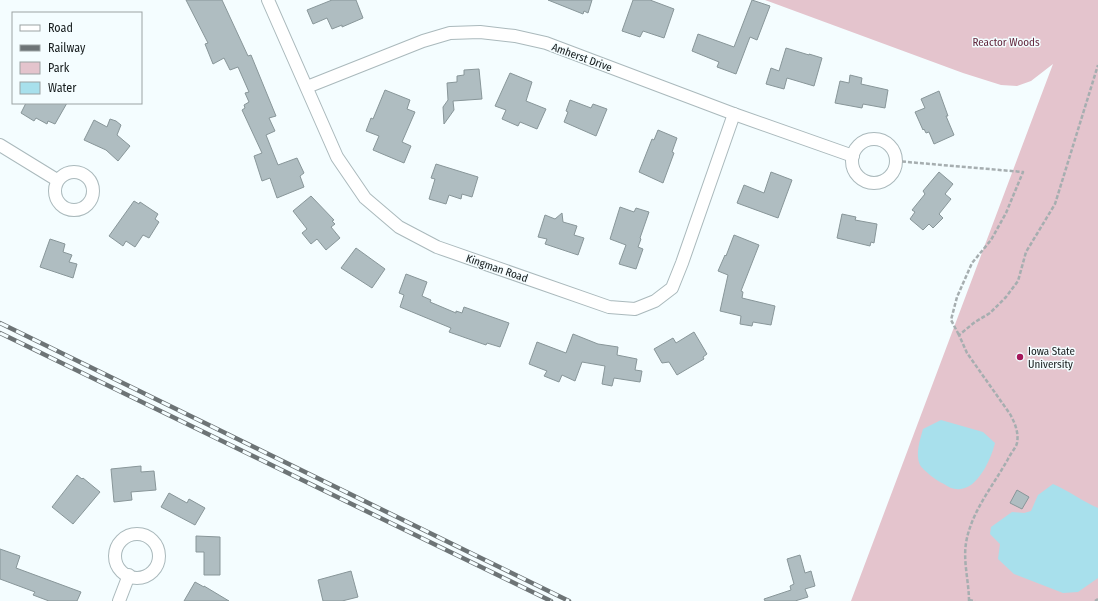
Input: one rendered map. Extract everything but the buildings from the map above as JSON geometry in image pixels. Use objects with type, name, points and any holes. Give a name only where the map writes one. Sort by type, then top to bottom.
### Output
[{"type":"street","name":"Kingman Road","points":[[268,0],[337,157],[365,198],[399,227],[437,247],[609,307],[635,309],[655,301],[672,288],[734,114]]},
{"type":"street","name":"Amherst Drive","points":[[307,87],[423,41],[450,33],[480,32],[515,36],[546,44],[734,114],[853,156]]},
{"type":"street","points":[[873,139],[880,140],[892,148],[896,161],[895,168],[891,175],[886,180],[879,183],[864,181],[858,176],[852,163],[853,156],[860,144],[866,140],[873,139]]},
{"type":"street","points":[[0,145],[57,180]]},
{"type":"street","points":[[119,601],[129,576]]},
{"type":"path","points":[[959,335],[975,322],[990,313],[1018,281],[1026,252],[1055,204],[1098,65]]},
{"type":"path","points":[[896,161],[1023,172],[1006,212],[991,240],[972,263],[957,297],[951,320],[967,353],[1010,414],[1015,423],[1017,435],[1017,445],[997,480],[987,493],[970,525],[966,544],[966,570],[969,600],[975,601]]},
{"type":"green space","name":"Iowa State University","points":[[765,0],[1098,0],[1098,601],[851,601],[1053,64],[1031,81],[1017,86],[1001,85],[963,73]]},
{"type":"water","points":[[941,420],[983,432],[995,443],[982,473],[977,480],[964,489],[952,488],[940,482],[924,470],[920,465],[918,447],[923,429]]},
{"type":"water","points":[[1053,484],[1098,508],[1098,578],[1078,592],[1063,593],[1014,574],[998,559],[1000,544],[990,534],[991,527],[1012,512],[1024,513],[1031,511],[1038,495]]},
{"type":"railway","points":[[0,323],[569,601]]},
{"type":"railway","points":[[0,333],[551,601]]},
{"type":"place","name":"Iowa State University","points":[[1020,357]]},
{"type":"park label","name":"Reactor Woods","points":[[1006,42]]}]
